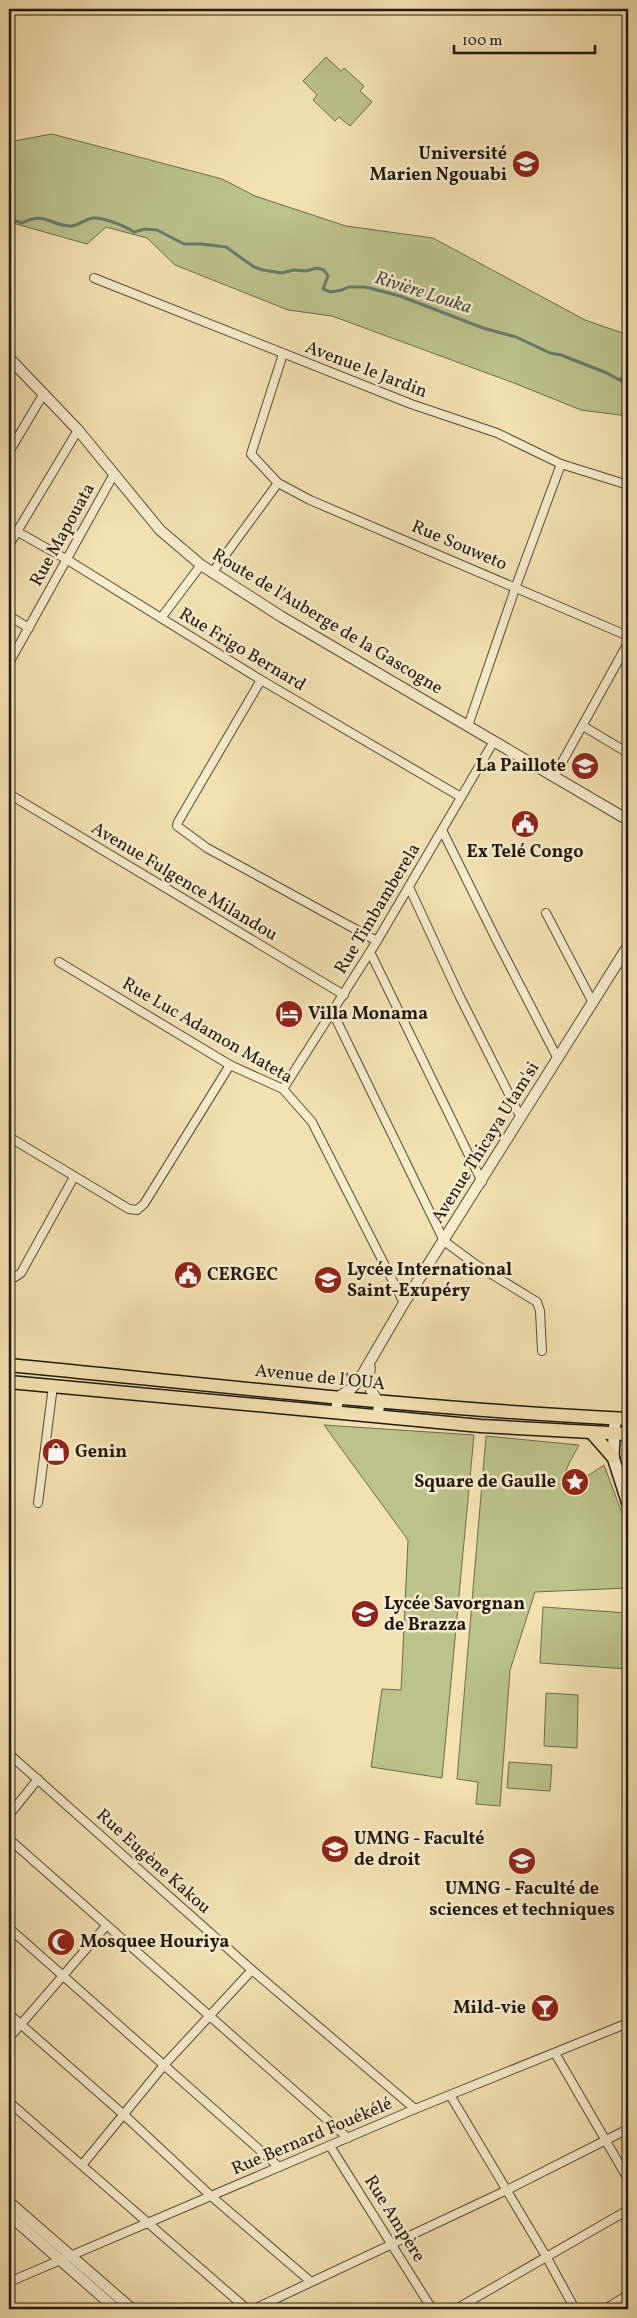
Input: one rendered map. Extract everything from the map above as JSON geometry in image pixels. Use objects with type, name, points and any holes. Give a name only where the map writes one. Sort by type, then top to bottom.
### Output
[{"type":"main road","name":"Avenue de l'OUA","points":[[9,1365],[528,1415],[628,1419]]},
{"type":"main road","name":"Avenue de l'OUA","points":[[9,1382],[336,1413],[592,1433],[628,1434]]},
{"type":"main road","points":[[615,1419],[613,1457],[628,1504]]},
{"type":"main road","points":[[592,1433],[613,1457]]},
{"type":"street","name":"Avenue le Jardin","points":[[94,278],[282,354],[383,391],[411,404],[497,433],[561,464],[628,485]]},
{"type":"street","points":[[212,572],[278,484],[251,454],[282,354]]},
{"type":"street","name":"Route de l'Auberge de la Gascogne","points":[[9,358],[78,430],[160,530],[201,565],[282,617],[555,775],[628,820]]},
{"type":"street","points":[[9,452],[44,393]]},
{"type":"street","points":[[9,545],[12,529],[78,430]]},
{"type":"street","points":[[468,726],[516,586],[561,464]]},
{"type":"street","name":"Rue Mapouata","points":[[9,663],[114,474]]},
{"type":"street","name":"Rue Souweto","points":[[278,484],[310,500],[516,586],[628,636]]},
{"type":"street","name":"Rue Frigo Bernard","points":[[12,529],[66,559],[261,680],[461,797]]},
{"type":"street","points":[[161,618],[201,565]]},
{"type":"street","points":[[9,616],[29,628]]},
{"type":"street","points":[[555,775],[628,643]]},
{"type":"street","points":[[261,680],[177,826],[207,848],[377,941]]},
{"type":"street","points":[[583,726],[628,752]]},
{"type":"street","name":"Rue Timbamberela","points":[[283,1089],[377,941],[494,741]]},
{"type":"street","name":"Avenue Fulgence Milandou","points":[[9,794],[344,995]]},
{"type":"street","points":[[442,830],[558,1059]]},
{"type":"street","points":[[409,887],[459,995],[521,1118]]},
{"type":"street","points":[[546,913],[593,1003]]},
{"type":"street","name":"Avenue Thicaya Utam'si","points":[[338,1397],[351,1390],[628,946]]},
{"type":"street","points":[[370,952],[482,1182]]},
{"type":"street","name":"Rue Luc Adamon Mateta","points":[[59,962],[230,1066],[283,1089],[312,1122],[404,1303]]},
{"type":"street","points":[[333,1013],[444,1240],[475,1264],[537,1302],[540,1311],[542,1351]]},
{"type":"street","points":[[9,1136],[129,1209],[137,1210],[144,1204],[230,1066]]},
{"type":"street","points":[[9,1277],[15,1277],[21,1273],[74,1177]]},
{"type":"street","name":"Avenue Thicaya Utam'si","points":[[372,1357],[367,1378],[370,1391],[379,1402]]},
{"type":"street","points":[[38,1503],[53,1386]]},
{"type":"street","points":[[336,1413],[338,1397]]},
{"type":"street","points":[[378,1416],[379,1402]]},
{"type":"street","name":"Rue Eugène Kakou","points":[[9,1754],[252,1970],[415,2109]]},
{"type":"street","points":[[9,1815],[38,1779]]},
{"type":"street","points":[[9,1839],[348,2138]]},
{"type":"street","points":[[9,2038],[106,1926]]},
{"type":"street","points":[[9,1928],[280,2167]]},
{"type":"street","points":[[82,2165],[165,2064],[252,1970]]},
{"type":"street","points":[[9,2014],[123,2114],[211,2196],[310,2281]]},
{"type":"street","name":"Rue Bernard Fouékélé","points":[[9,2282],[415,2109],[628,2023]]},
{"type":"street","points":[[555,2053],[628,2180]]},
{"type":"street","points":[[450,2095],[548,2258],[576,2309]]},
{"type":"street","points":[[9,2102],[247,2309]]},
{"type":"street","points":[[254,2309],[310,2281],[506,2191],[628,2129]]},
{"type":"street","name":"Rue Ampère","points":[[330,2146],[432,2309]]},
{"type":"street","points":[[9,2202],[116,2309]]},
{"type":"street","points":[[456,2309],[548,2258],[628,2210]]},
{"type":"street","points":[[9,2215],[132,2309]]},
{"type":"street","points":[[605,2309],[628,2295]]},
{"type":"green space","points":[[326,57],[341,71],[344,68],[364,86],[360,91],[372,102],[350,126],[339,117],[335,121],[313,100],[317,95],[303,81]]},
{"type":"green space","points":[[52,134],[222,179],[255,196],[346,226],[433,238],[585,320],[628,335],[628,416],[581,410],[514,383],[332,316],[288,310],[175,265],[147,238],[106,227],[87,244],[9,222],[9,142]]},
{"type":"green space","points":[[324,1425],[474,1435],[442,1778],[371,1767],[382,1689],[401,1690],[408,1540]]},
{"type":"green space","points":[[486,1436],[579,1445],[565,1472],[565,1490],[573,1495],[582,1490],[583,1479],[604,1465],[628,1529],[628,1588],[535,1592],[510,1670],[500,1806],[476,1804],[478,1782],[457,1779]]},
{"type":"green space","points":[[543,1607],[628,1613],[628,1669],[540,1663]]},
{"type":"green space","points":[[546,1693],[578,1695],[577,1748],[544,1746]]},
{"type":"green space","points":[[509,1762],[552,1765],[550,1791],[507,1788]]},
{"type":"waterway","name":"Rivière Louka","points":[[9,219],[22,223],[37,218],[71,226],[97,218],[114,222],[134,232],[145,229],[157,230],[184,244],[226,247],[254,267],[263,270],[282,273],[317,268],[324,270],[328,276],[323,289],[331,292],[348,287],[365,287],[400,296],[483,328],[516,337],[550,353],[561,355],[607,373],[628,385]]},
{"type":"waterway","name":"Rivière Louka","points":[[619,379],[628,378]]},
{"type":"place","name":"Université Marien Ngouabi","points":[[526,164]]},
{"type":"place","name":"La Paillote","points":[[585,766]]},
{"type":"place","name":"Ex Telé Congo","points":[[525,824]]},
{"type":"place","name":"Villa Monama","points":[[289,1014]]},
{"type":"place","name":"CERGEC","points":[[188,1275]]},
{"type":"place","name":"Lycée International Saint-Exupéry","points":[[328,1280]]},
{"type":"place","name":"Genin","points":[[56,1452]]},
{"type":"place","name":"Square de Gaulle","points":[[575,1482]]},
{"type":"place","name":"Lycée Savorgnan de Brazza","points":[[365,1614]]},
{"type":"place","name":"UMNG - Faculté de droit","points":[[335,1849]]},
{"type":"place","name":"UMNG - Faculté de sciences et techniques","points":[[522,1861]]},
{"type":"place","name":"Mosquee Houriya","points":[[61,1942]]},
{"type":"place","name":"Mild-vie","points":[[545,2008]]}]
